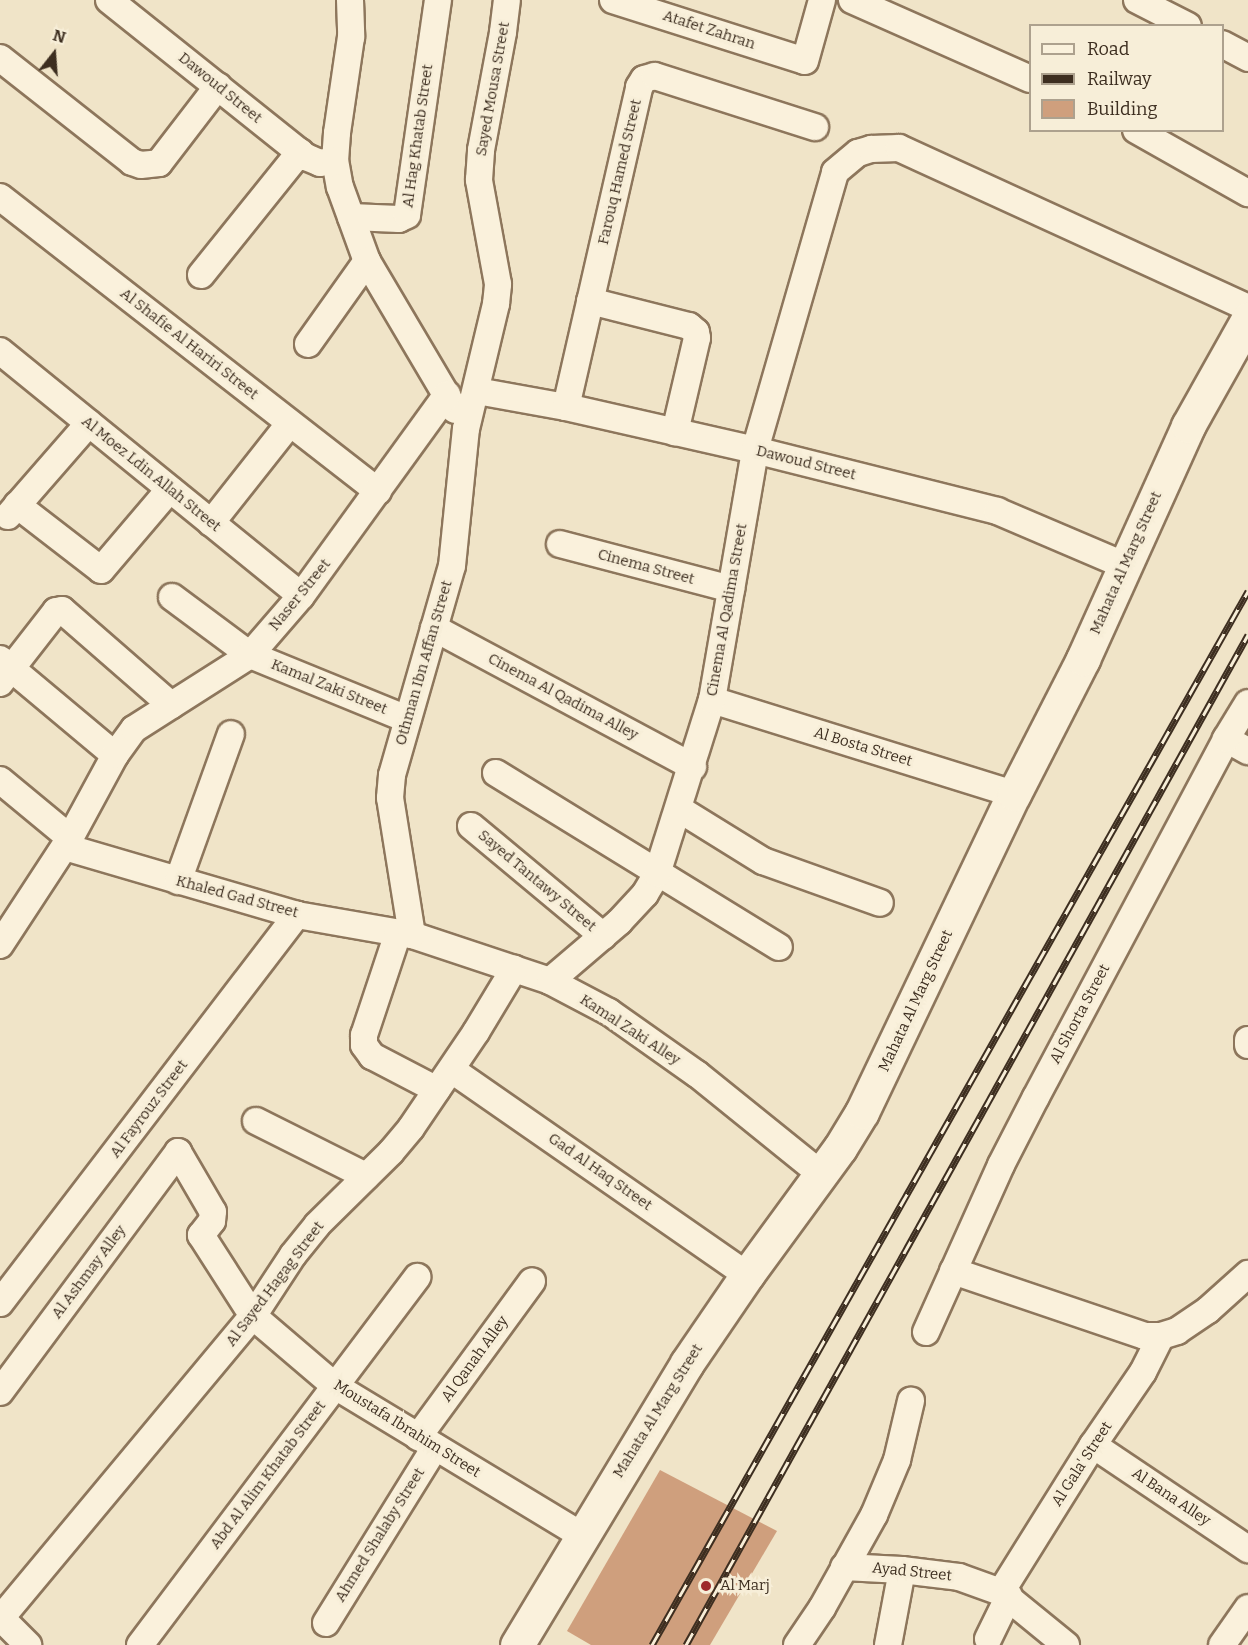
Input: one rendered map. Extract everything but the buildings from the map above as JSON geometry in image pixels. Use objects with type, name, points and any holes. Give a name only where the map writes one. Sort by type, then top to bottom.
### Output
[{"type":"main road","name":"Mahata Al Marg Street","points":[[517,1645],[581,1535],[687,1363],[862,1112],[1014,794],[1083,659],[1188,426],[1248,319]]},
{"type":"street","name":"Dawoud Street","points":[[109,0],[300,152],[320,163],[335,160]]},
{"type":"street","name":"Al Hag Khatab Street","points":[[351,217],[399,219],[407,215],[438,0]]},
{"type":"street","name":"Sayed Mousa Street","points":[[477,391],[490,336],[498,284],[479,180],[481,150],[507,0]]},
{"type":"street","name":"Atafet Zahran","points":[[613,0],[805,61],[822,0]]},
{"type":"street","points":[[852,0],[1029,79]]},
{"type":"street","points":[[1137,0],[1184,24]]},
{"type":"street","points":[[349,1],[351,37],[335,160],[340,187],[367,261],[466,429]]},
{"type":"street","points":[[1224,45],[1248,58]]},
{"type":"street","points":[[0,58],[132,162],[141,165],[159,163],[218,86]]},
{"type":"street","name":"Farouq Hamed Street","points":[[566,407],[639,87],[644,79],[654,76],[815,127]]},
{"type":"street","points":[[1140,132],[1248,193]]},
{"type":"street","name":"Cinema Al Qadima Street","points":[[550,981],[603,936],[645,894],[657,874],[693,767],[712,700],[755,450],[835,172],[858,153],[871,149],[899,148],[1248,308]]},
{"type":"street","points":[[201,275],[300,152]]},
{"type":"street","name":"Al Shafie Al Hariri Street","points":[[0,197],[378,491]]},
{"type":"street","points":[[308,344],[367,261]]},
{"type":"street","points":[[591,301],[689,326],[696,332],[697,338],[675,432]]},
{"type":"street","name":"Al Moez Ldin Allah Street","points":[[0,351],[301,596]]},
{"type":"street","name":"Dawoud Street","points":[[477,391],[566,407],[755,450],[997,511],[1126,566]]},
{"type":"street","name":"Othman Ibn Affan Street","points":[[405,934],[390,798],[392,775],[452,566],[466,429],[477,391]]},
{"type":"street","name":"Naser Street","points":[[0,945],[67,842],[115,755],[134,729],[250,655],[301,596],[447,394]]},
{"type":"street","points":[[88,423],[13,511],[101,570],[170,489]]},
{"type":"street","points":[[211,523],[290,423]]},
{"type":"street","name":"Cinema Street","points":[[560,544],[731,589]]},
{"type":"street","name":"Kamal Zaki Street","points":[[172,597],[250,655],[407,719]]},
{"type":"street","points":[[115,755],[4,670],[56,611],[62,610],[171,705]]},
{"type":"street","name":"Cinema Al Qadima Alley","points":[[434,628],[693,767]]},
{"type":"street","name":"Al Bosta Street","points":[[712,700],[1014,794]]},
{"type":"street","name":"Al Shorta Street","points":[[926,1332],[1036,1097],[1226,739],[1248,703]]},
{"type":"street","points":[[178,881],[231,734]]},
{"type":"street","points":[[1226,739],[1248,751]]},
{"type":"street","points":[[496,773],[779,947]]},
{"type":"street","points":[[0,780],[67,842]]},
{"type":"street","points":[[679,809],[763,861],[880,903]]},
{"type":"street","name":"Sayed Tantawy Street","points":[[471,826],[603,936]]},
{"type":"street","name":"Khaled Gad Street","points":[[67,842],[178,881],[297,915],[405,934]]},
{"type":"street","name":"Al Fayrouz Street","points":[[0,1303],[297,915]]},
{"type":"street","points":[[405,934],[364,1035],[364,1045],[372,1056],[437,1090]]},
{"type":"street","name":"Kamal Zaki Alley","points":[[405,934],[550,981],[609,1012],[697,1074],[821,1173]]},
{"type":"street","name":"Al Sayed Hagag Street","points":[[0,1618],[253,1316],[293,1255],[317,1225],[411,1128],[452,1070],[514,969]]},
{"type":"street","points":[[1248,1040],[1248,1045]]},
{"type":"street","name":"Gad Al Haq Street","points":[[452,1070],[747,1275]]},
{"type":"street","points":[[256,1121],[366,1176]]},
{"type":"street","name":"Moustafa Ibrahim Street","points":[[178,1152],[213,1212],[212,1221],[201,1235],[253,1316],[335,1386],[581,1535]]},
{"type":"street","name":"Al Ashmay Alley","points":[[0,1392],[178,1152]]},
{"type":"street","points":[[953,1271],[1128,1332],[1161,1336],[1178,1331],[1192,1322],[1248,1274]]},
{"type":"street","name":"Abd Al Alim Khatab Street","points":[[141,1645],[417,1277]]},
{"type":"street","name":"Al Qanah Alley","points":[[426,1442],[532,1281]]},
{"type":"street","name":"Al Gala' Street","points":[[988,1639],[1005,1594],[1094,1445],[1143,1372],[1161,1336]]},
{"type":"street","points":[[797,1645],[822,1608],[874,1515],[893,1471],[911,1401]]},
{"type":"street","name":"Ahmed Shalaby Street","points":[[326,1623],[426,1442]]},
{"type":"street","name":"Al Bana Alley","points":[[1094,1445],[1248,1549]]},
{"type":"street","name":"Ayad Street","points":[[844,1567],[902,1570],[958,1577],[1005,1594],[1066,1645]]},
{"type":"street","points":[[888,1645],[902,1570]]},
{"type":"street","points":[[1222,1645],[1248,1608]]},
{"type":"street","points":[[0,1618],[28,1645]]},
{"type":"railway","points":[[652,1645],[1248,591]]},
{"type":"railway","points":[[686,1645],[1248,635]]},
{"type":"place","name":"Al Marj","points":[[706,1586]]}]
